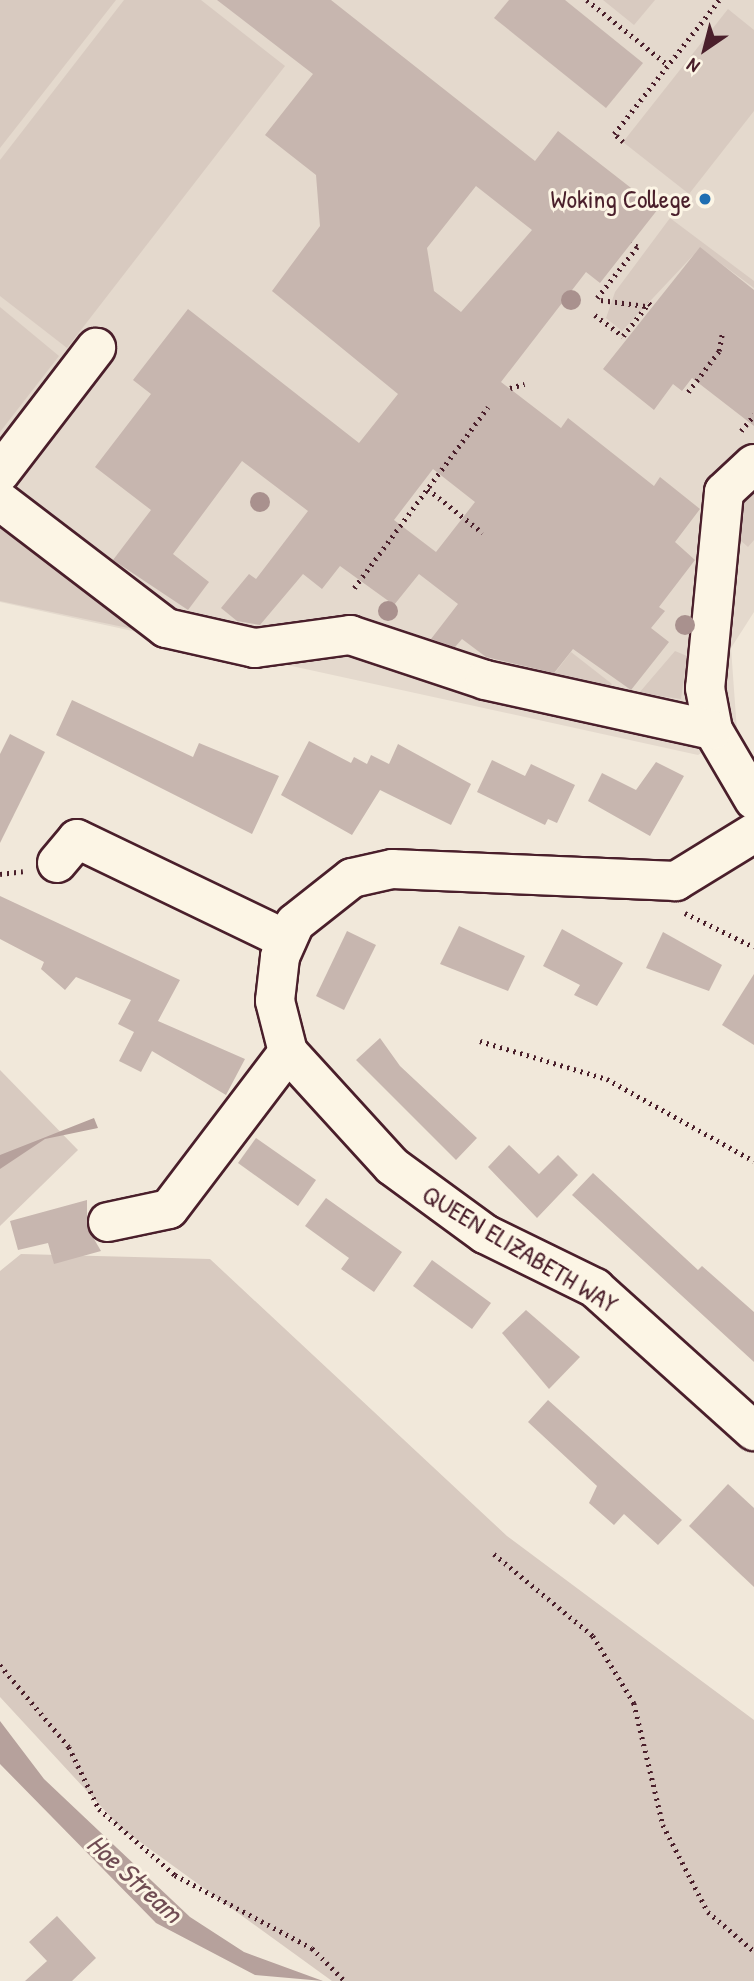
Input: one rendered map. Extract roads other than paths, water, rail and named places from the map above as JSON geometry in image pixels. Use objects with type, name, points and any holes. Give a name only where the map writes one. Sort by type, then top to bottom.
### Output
[{"type":"street","points":[[0,473],[96,348]]},
{"type":"street","points":[[748,448],[724,492],[705,688],[713,730],[754,800]]},
{"type":"street","points":[[0,501],[166,628],[256,648],[350,635],[485,680],[713,730]]},
{"type":"street","points":[[57,863],[77,839],[285,939],[327,891],[371,872],[676,881],[754,833]]},
{"type":"street","name":"QUEEN ELIZABETH WAY","points":[[285,939],[275,1001],[288,1052],[421,1191],[485,1234],[595,1288],[754,1432]]},
{"type":"street","points":[[108,1222],[169,1209],[288,1052]]},
{"type":"water","points":[[94,1118],[98,1128],[45,1139],[0,1169],[0,1155]]},
{"type":"water","name":"Hoe Stream","points":[[0,1721],[44,1779],[190,1917],[244,1952],[323,1981],[255,1975],[156,1923],[0,1764]]},
{"type":"place","name":"Woking College","points":[[705,199]]}]
